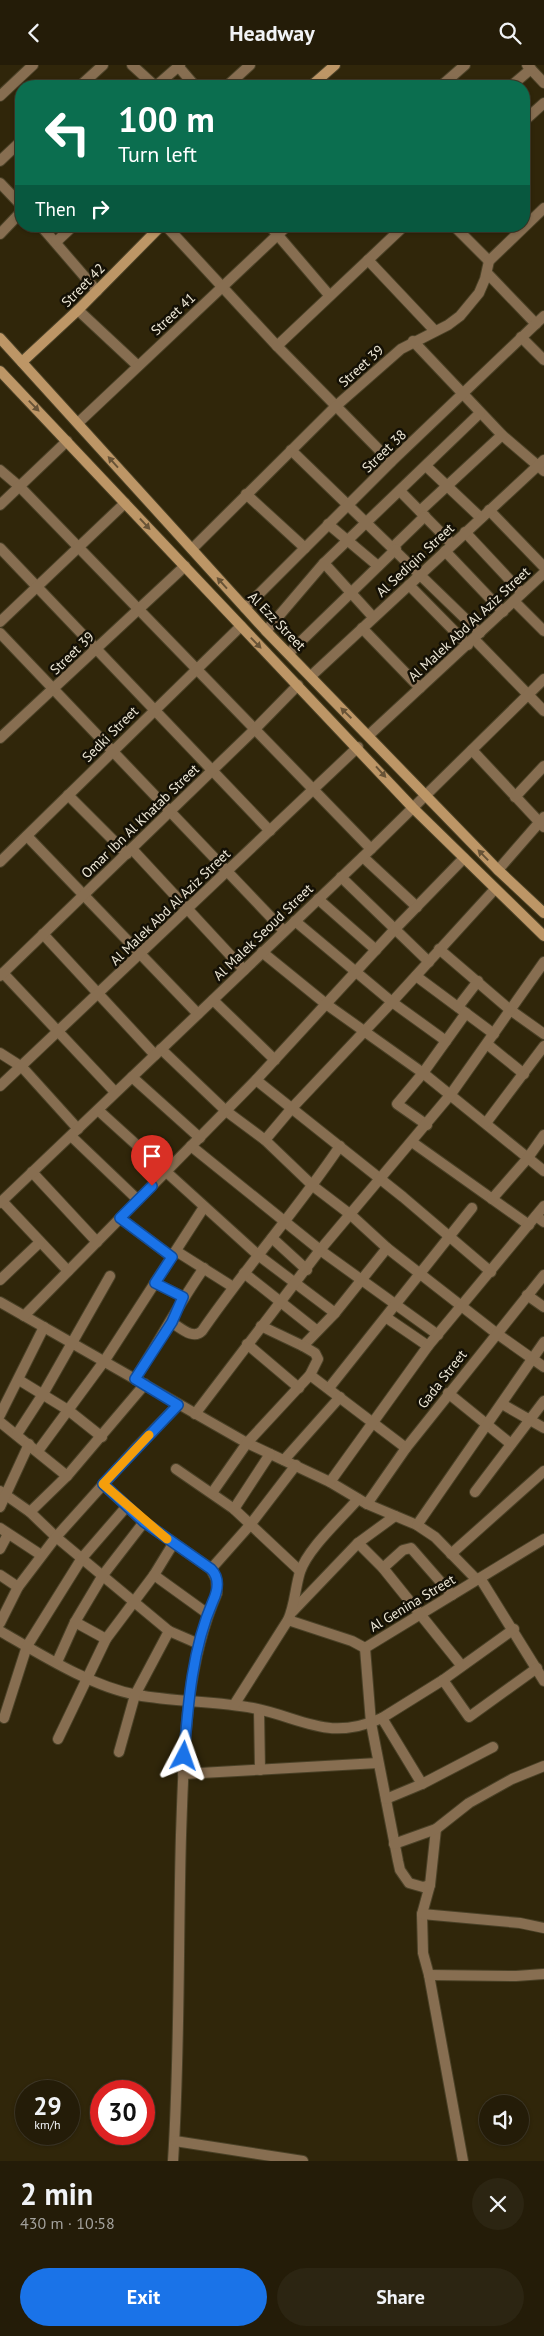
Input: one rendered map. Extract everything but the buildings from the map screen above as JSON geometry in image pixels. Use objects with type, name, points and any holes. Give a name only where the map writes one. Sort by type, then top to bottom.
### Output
[{"type":"main road","points":[[324,80],[335,65]]},
{"type":"main road","name":"Street 42","points":[[22,362],[78,310],[155,232]]},
{"type":"main road","name":"Al Ezz Street","points":[[0,338],[245,609],[498,870],[544,913]]},
{"type":"main road","points":[[0,371],[358,747],[413,808],[544,935]]},
{"type":"street","points":[[17,80],[33,65]]},
{"type":"street","points":[[84,80],[91,69],[102,65]]},
{"type":"street","points":[[132,65],[149,80]]},
{"type":"street","points":[[236,80],[250,65]]},
{"type":"street","points":[[447,80],[465,65]]},
{"type":"street","points":[[163,80],[179,66],[190,80]]},
{"type":"street","points":[[517,80],[529,67],[544,83]]},
{"type":"street","points":[[0,96],[15,82]]},
{"type":"street","points":[[530,116],[544,103]]},
{"type":"street","points":[[0,161],[15,147]]},
{"type":"street","points":[[0,183],[15,199]]},
{"type":"street","points":[[530,221],[544,208]]},
{"type":"street","points":[[0,234],[15,218]]},
{"type":"street","points":[[47,232],[97,291]]},
{"type":"street","points":[[56,242],[67,232]]},
{"type":"street","points":[[172,232],[277,346],[392,462]]},
{"type":"street","points":[[275,232],[330,295]]},
{"type":"street","name":"Street 41","points":[[78,423],[280,232]]},
{"type":"street","points":[[277,346],[398,232]]},
{"type":"street","points":[[460,232],[489,261],[519,232]]},
{"type":"street","points":[[368,260],[436,331]]},
{"type":"street","name":"Street 39","points":[[192,549],[291,450],[401,349],[460,316],[479,293],[489,261]]},
{"type":"street","points":[[486,273],[536,324]]},
{"type":"street","points":[[78,310],[138,365]]},
{"type":"street","name":"Street 38","points":[[245,609],[392,462],[544,316]]},
{"type":"street","points":[[521,337],[544,360]]},
{"type":"street","points":[[413,341],[502,435],[542,466]]},
{"type":"street","points":[[266,631],[324,563],[480,413]]},
{"type":"street","points":[[289,653],[378,566],[446,485],[502,435]]},
{"type":"street","points":[[0,505],[67,441]]},
{"type":"street","points":[[291,450],[421,573],[474,639],[544,711]]},
{"type":"street","points":[[426,466],[481,518]]},
{"type":"street","name":"Al Sediqin Street","points":[[311,676],[489,510],[542,466]]},
{"type":"street","points":[[0,470],[20,487],[80,548],[371,849]]},
{"type":"street","points":[[400,491],[422,513],[503,612]]},
{"type":"street","points":[[246,494],[305,549]]},
{"type":"street","points":[[0,623],[125,503]]},
{"type":"street","points":[[489,510],[544,567]]},
{"type":"street","points":[[328,525],[378,566]]},
{"type":"street","points":[[465,532],[522,593]]},
{"type":"street","points":[[0,547],[270,831]]},
{"type":"street","points":[[324,563],[373,617]]},
{"type":"street","name":"Street 39","points":[[0,738],[185,566]]},
{"type":"street","name":"Al Malek Abd Al Aziz Street","points":[[369,735],[544,573]]},
{"type":"street","points":[[408,585],[474,639]]},
{"type":"street","points":[[514,601],[544,631]]},
{"type":"street","name":"Sedki Street","points":[[0,862],[154,709],[241,626]]},
{"type":"street","points":[[362,628],[420,688]]},
{"type":"street","points":[[0,633],[284,931]]},
{"type":"street","name":"Al Malek Seoud Street","points":[[1,1202],[371,849],[544,679]]},
{"type":"street","name":"Omar Ibn Al Khatab Street","points":[[2,975],[298,685]]},
{"type":"street","name":"Al Malek Abd Al Aziz Street","points":[[0,1087],[358,747]]},
{"type":"street","points":[[472,750],[542,822],[498,870]]},
{"type":"street","points":[[516,797],[544,766]]},
{"type":"street","points":[[68,795],[129,851],[244,970]]},
{"type":"street","points":[[27,836],[198,1014]]},
{"type":"street","points":[[362,857],[417,907]]},
{"type":"street","points":[[24,1315],[256,1080],[394,929],[464,858]]},
{"type":"street","points":[[341,877],[428,962]]},
{"type":"street","points":[[265,1141],[292,1108],[495,889]]},
{"type":"street","points":[[318,899],[376,950]]},
{"type":"street","points":[[295,921],[392,1002],[446,1041]]},
{"type":"street","points":[[43,934],[99,994],[158,1052],[226,1111],[265,1141],[313,1186],[351,1215],[387,1249],[463,1305],[496,1333],[544,1367]]},
{"type":"street","points":[[439,949],[509,1009],[544,1034]]},
{"type":"street","points":[[262,952],[326,1004],[424,1073],[544,1171]]},
{"type":"street","points":[[195,1414],[247,1344],[307,1270],[320,1250],[427,1125],[451,1094],[494,1034],[509,1009],[544,962]]},
{"type":"street","points":[[2,975],[115,1092]]},
{"type":"street","points":[[416,976],[494,1034]]},
{"type":"street","points":[[427,1125],[397,1104],[424,1073],[446,1041],[478,981]]},
{"type":"street","points":[[212,1000],[275,1060]]},
{"type":"street","points":[[487,1044],[524,1074]]},
{"type":"street","points":[[486,1123],[544,1046]]},
{"type":"street","points":[[0,1053],[22,1067],[74,1133],[138,1200]]},
{"type":"street","points":[[132,1077],[200,1138]]},
{"type":"street","points":[[256,1080],[340,1146],[491,1272]]},
{"type":"street","points":[[98,1109],[258,1255],[334,1313]]},
{"type":"street","points":[[492,1199],[527,1159],[544,1135]]},
{"type":"street","points":[[412,1142],[529,1225]]},
{"type":"street","points":[[191,1146],[320,1250],[397,1303],[438,1335]]},
{"type":"street","points":[[172,1322],[192,1335],[200,1334],[233,1287],[313,1186],[340,1146]]},
{"type":"street","points":[[32,1173],[97,1242]]},
{"type":"street","points":[[1,1202],[68,1271]]},
{"type":"street","points":[[330,1482],[428,1346],[529,1225],[540,1219],[544,1206]]},
{"type":"street","points":[[38,1451],[104,1360],[204,1207]]},
{"type":"street","points":[[329,1388],[387,1318],[472,1208]]},
{"type":"street","points":[[120,1218],[174,1254],[204,1268],[233,1287]]},
{"type":"street","points":[[272,1239],[307,1270]]},
{"type":"street","points":[[0,1280],[40,1242]]},
{"type":"street","points":[[302,1346],[334,1313],[387,1249]]},
{"type":"street","points":[[135,1379],[172,1322],[183,1297],[204,1268]]},
{"type":"street","points":[[244,1273],[282,1301],[316,1330]]},
{"type":"street","points":[[17,1434],[73,1343],[110,1275]]},
{"type":"street","name":"Gada Street","points":[[300,1571],[314,1549],[363,1502],[544,1275]]},
{"type":"street","points":[[155,1283],[183,1297]]},
{"type":"street","points":[[528,1295],[544,1307]]},
{"type":"street","points":[[0,1302],[247,1443],[330,1482],[363,1502],[417,1525],[479,1579],[514,1629],[544,1681]]},
{"type":"street","points":[[387,1318],[428,1346]]},
{"type":"street","points":[[212,1493],[247,1443],[299,1389],[310,1375],[318,1359],[315,1353],[262,1325]]},
{"type":"street","points":[[0,1415],[44,1327]]},
{"type":"street","points":[[417,1525],[544,1342]]},
{"type":"street","points":[[247,1344],[299,1389]]},
{"type":"street","points":[[310,1375],[406,1447]]},
{"type":"street","points":[[19,1380],[68,1410],[102,1437]]},
{"type":"street","points":[[30,1512],[67,1476],[145,1385]]},
{"type":"street","points":[[448,1393],[511,1444]]},
{"type":"street","points":[[284,1460],[340,1397]]},
{"type":"street","points":[[475,1492],[544,1401]]},
{"type":"street","points":[[502,1403],[544,1428]]},
{"type":"street","points":[[0,1623],[18,1587],[41,1555],[103,1484],[178,1405]]},
{"type":"street","points":[[0,1422],[67,1476]]},
{"type":"street","points":[[0,1507],[2,1492],[29,1444]]},
{"type":"street","points":[[234,1509],[270,1455]]},
{"type":"street","points":[[211,1569],[250,1525],[296,1465]]},
{"type":"street","points":[[176,1469],[234,1509],[300,1571],[290,1616]]},
{"type":"street","points":[[451,1554],[544,1471]]},
{"type":"street","points":[[103,1484],[144,1522],[211,1569],[216,1579],[217,1593],[208,1613],[199,1645],[189,1702],[183,1774],[173,2161]]},
{"type":"street","points":[[2,1492],[30,1512],[56,1537],[169,1631],[199,1645]]},
{"type":"street","points":[[4,1718],[27,1646],[82,1558],[126,1506]]},
{"type":"street","points":[[234,1705],[290,1616],[358,1543],[395,1516]]},
{"type":"street","points":[[57,1662],[76,1622],[103,1575],[144,1522]]},
{"type":"street","points":[[0,1549],[4,1531],[41,1555]]},
{"type":"street","name":"Al Genina Street","points":[[290,1616],[365,1648],[544,1539]]},
{"type":"street","points":[[358,1543],[382,1569],[461,1665]]},
{"type":"street","points":[[58,1739],[106,1639],[154,1575],[173,1544]]},
{"type":"street","points":[[382,1569],[403,1549],[410,1548],[452,1595]]},
{"type":"street","points":[[0,1575],[18,1587]]},
{"type":"street","points":[[154,1575],[208,1613]]},
{"type":"street","points":[[76,1622],[106,1639]]},
{"type":"street","points":[[0,1631],[88,1678],[135,1695],[189,1702],[234,1705],[324,1728],[371,1723],[382,1718],[443,1680],[461,1665],[514,1629]]},
{"type":"street","points":[[119,1752],[135,1695],[169,1631]]},
{"type":"street","points":[[365,1648],[371,1723],[400,1870],[406,1880],[418,1886],[430,1885]]},
{"type":"street","points":[[443,1680],[469,1717],[537,1668]]},
{"type":"street","points":[[259,1710],[260,1771]]},
{"type":"street","points":[[382,1718],[422,1784]]},
{"type":"street","points":[[386,1799],[422,1784],[494,1747]]},
{"type":"street","points":[[183,1774],[378,1763]]},
{"type":"street","points":[[394,1844],[436,1829],[469,1803],[512,1779],[544,1766]]},
{"type":"street","points":[[436,1829],[430,1885],[422,1914],[423,1953],[429,1975],[463,2161]]},
{"type":"street","points":[[422,1914],[544,1927]]},
{"type":"street","points":[[429,1975],[516,1976],[544,1974]]},
{"type":"street","points":[[174,2141],[303,2161]]},
{"type":"slow traffic","points":[[149,1435],[103,1484],[144,1522],[167,1539]]},
{"type":"route","points":[[152,1186],[120,1218],[172,1257],[155,1283],[183,1297],[172,1322],[135,1379],[178,1405],[103,1484],[144,1522],[214,1572],[217,1593],[208,1613],[199,1645],[189,1702],[184,1756]]}]
